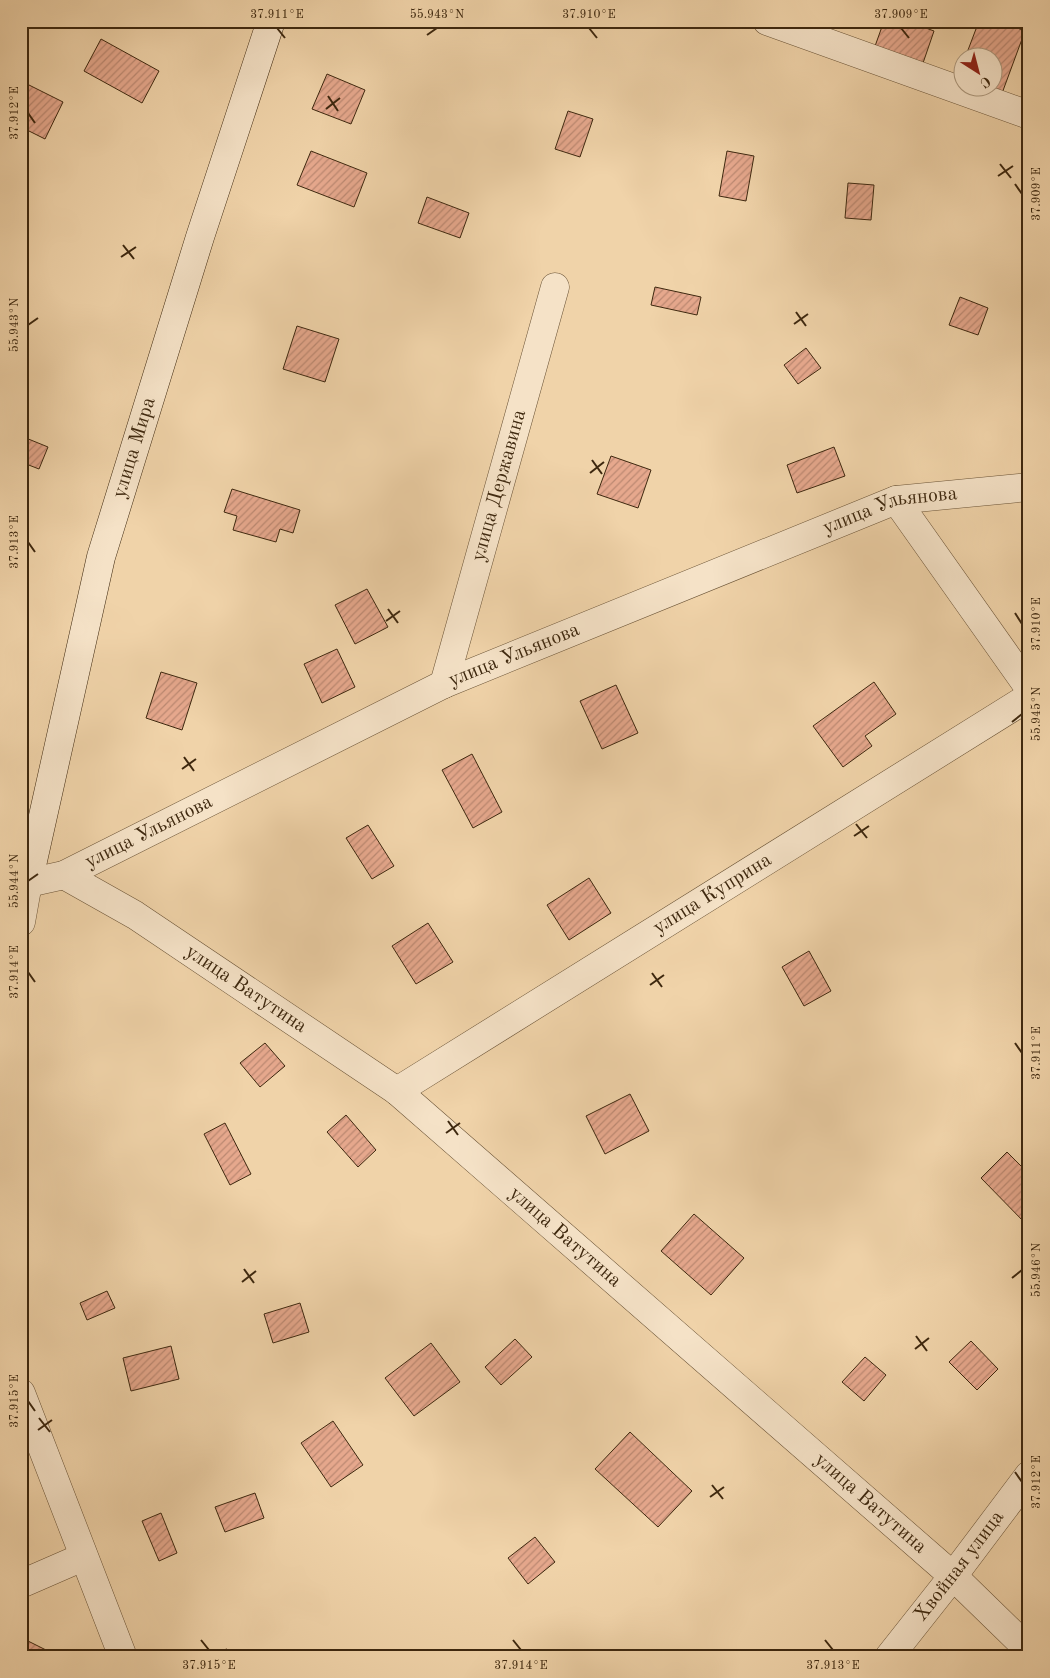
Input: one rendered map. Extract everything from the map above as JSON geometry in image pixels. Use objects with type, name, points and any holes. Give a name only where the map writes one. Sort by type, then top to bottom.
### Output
[{"type":"street","name":"улица Мира","points":[[21,922],[23,883],[101,557],[200,237],[271,21]]},
{"type":"street","points":[[767,21],[1029,115]]},
{"type":"street","name":"улица Державина","points":[[444,684],[555,286]]},
{"type":"street","name":"улица Ульянова","points":[[23,883],[64,875],[444,684],[896,500],[1029,487]]},
{"type":"street","points":[[896,500],[1029,688]]},
{"type":"street","name":"улица Куприна","points":[[397,1091],[1029,697]]},
{"type":"street","name":"улица Ватутина","points":[[64,875],[135,915],[397,1091],[953,1576],[1029,1650]]},
{"type":"street","points":[[21,1393],[123,1657]]},
{"type":"street","name":"Хвойная улица","points":[[889,1657],[1029,1475]]},
{"type":"street","points":[[21,1584],[83,1557]]},
{"type":"building","points":[[416,21],[435,21],[432,28]]},
{"type":"building","points":[[884,21],[907,21],[934,31],[922,66],[874,49]]},
{"type":"building","points":[[979,21],[999,21],[1025,31],[1002,93],[1002,48],[969,48]]},
{"type":"building","points":[[101,39],[159,71],[142,103],[84,71]]},
{"type":"building","points":[[327,74],[365,90],[351,124],[312,109]]},
{"type":"building","points":[[21,81],[63,102],[45,139],[21,127]]},
{"type":"building","points":[[568,111],[593,119],[580,157],[555,149]]},
{"type":"building","points":[[311,151],[367,173],[354,207],[297,185]]},
{"type":"building","points":[[727,151],[754,156],[746,201],[719,196]]},
{"type":"building","points":[[848,183],[874,185],[871,220],[845,218]]},
{"type":"building","points":[[427,197],[469,213],[460,238],[418,223]]},
{"type":"building","points":[[655,287],[701,297],[697,315],[651,305]]},
{"type":"building","points":[[960,297],[988,308],[978,335],[949,325]]},
{"type":"building","points":[[297,326],[339,339],[325,382],[283,369]]},
{"type":"building","points":[[806,348],[821,368],[798,384],[784,365]]},
{"type":"building","points":[[21,436],[48,447],[39,469],[21,462]]},
{"type":"building","points":[[834,447],[845,476],[797,493],[787,465]]},
{"type":"building","points":[[611,456],[651,470],[638,508],[597,494]]},
{"type":"building","points":[[232,489],[300,510],[293,533],[280,529],[276,542],[233,530],[237,516],[224,512]]},
{"type":"building","points":[[367,589],[388,627],[355,644],[335,605]]},
{"type":"building","points":[[337,649],[355,687],[322,703],[304,664]]},
{"type":"building","points":[[161,672],[197,683],[182,730],[146,718]]},
{"type":"building","points":[[874,682],[896,714],[865,736],[872,746],[843,767],[813,726]]},
{"type":"building","points":[[616,685],[638,733],[602,749],[580,701]]},
{"type":"building","points":[[472,754],[502,812],[473,828],[442,770]]},
{"type":"building","points":[[368,825],[394,866],[372,879],[346,838]]},
{"type":"building","points":[[589,878],[611,913],[569,940],[547,905]]},
{"type":"building","points":[[428,923],[453,962],[416,984],[392,946]]},
{"type":"building","points":[[809,951],[831,991],[804,1006],[782,967]]},
{"type":"building","points":[[265,1043],[285,1066],[260,1087],[240,1063]]},
{"type":"building","points":[[630,1094],[649,1131],[605,1154],[586,1116]]},
{"type":"building","points":[[346,1115],[376,1150],[358,1167],[327,1132]]},
{"type":"building","points":[[225,1123],[251,1174],[230,1185],[204,1134]]},
{"type":"building","points":[[1007,1152],[1029,1174],[1029,1221],[1026,1224],[981,1178]]},
{"type":"building","points":[[694,1214],[744,1258],[711,1295],[661,1251]]},
{"type":"building","points":[[107,1291],[115,1308],[87,1320],[80,1303]]},
{"type":"building","points":[[300,1303],[309,1332],[273,1343],[264,1314]]},
{"type":"building","points":[[515,1339],[532,1357],[501,1385],[485,1367]]},
{"type":"building","points":[[971,1341],[998,1369],[977,1390],[949,1362]]},
{"type":"building","points":[[431,1343],[460,1382],[414,1416],[385,1378]]},
{"type":"building","points":[[171,1346],[179,1379],[131,1391],[123,1358]]},
{"type":"building","points":[[865,1357],[886,1375],[864,1401],[842,1382]]},
{"type":"building","points":[[333,1421],[363,1465],[331,1487],[301,1443]]},
{"type":"building","points":[[630,1432],[692,1491],[658,1527],[595,1469]]},
{"type":"building","points":[[255,1493],[264,1518],[225,1532],[215,1507]]},
{"type":"building","points":[[161,1513],[177,1553],[159,1561],[142,1521]]},
{"type":"building","points":[[535,1537],[555,1562],[528,1584],[508,1558]]},
{"type":"building","points":[[28,1641],[48,1651],[46,1657],[21,1657]]},
{"type":"building","points":[[227,1649],[229,1657],[206,1657],[205,1655]]}]
